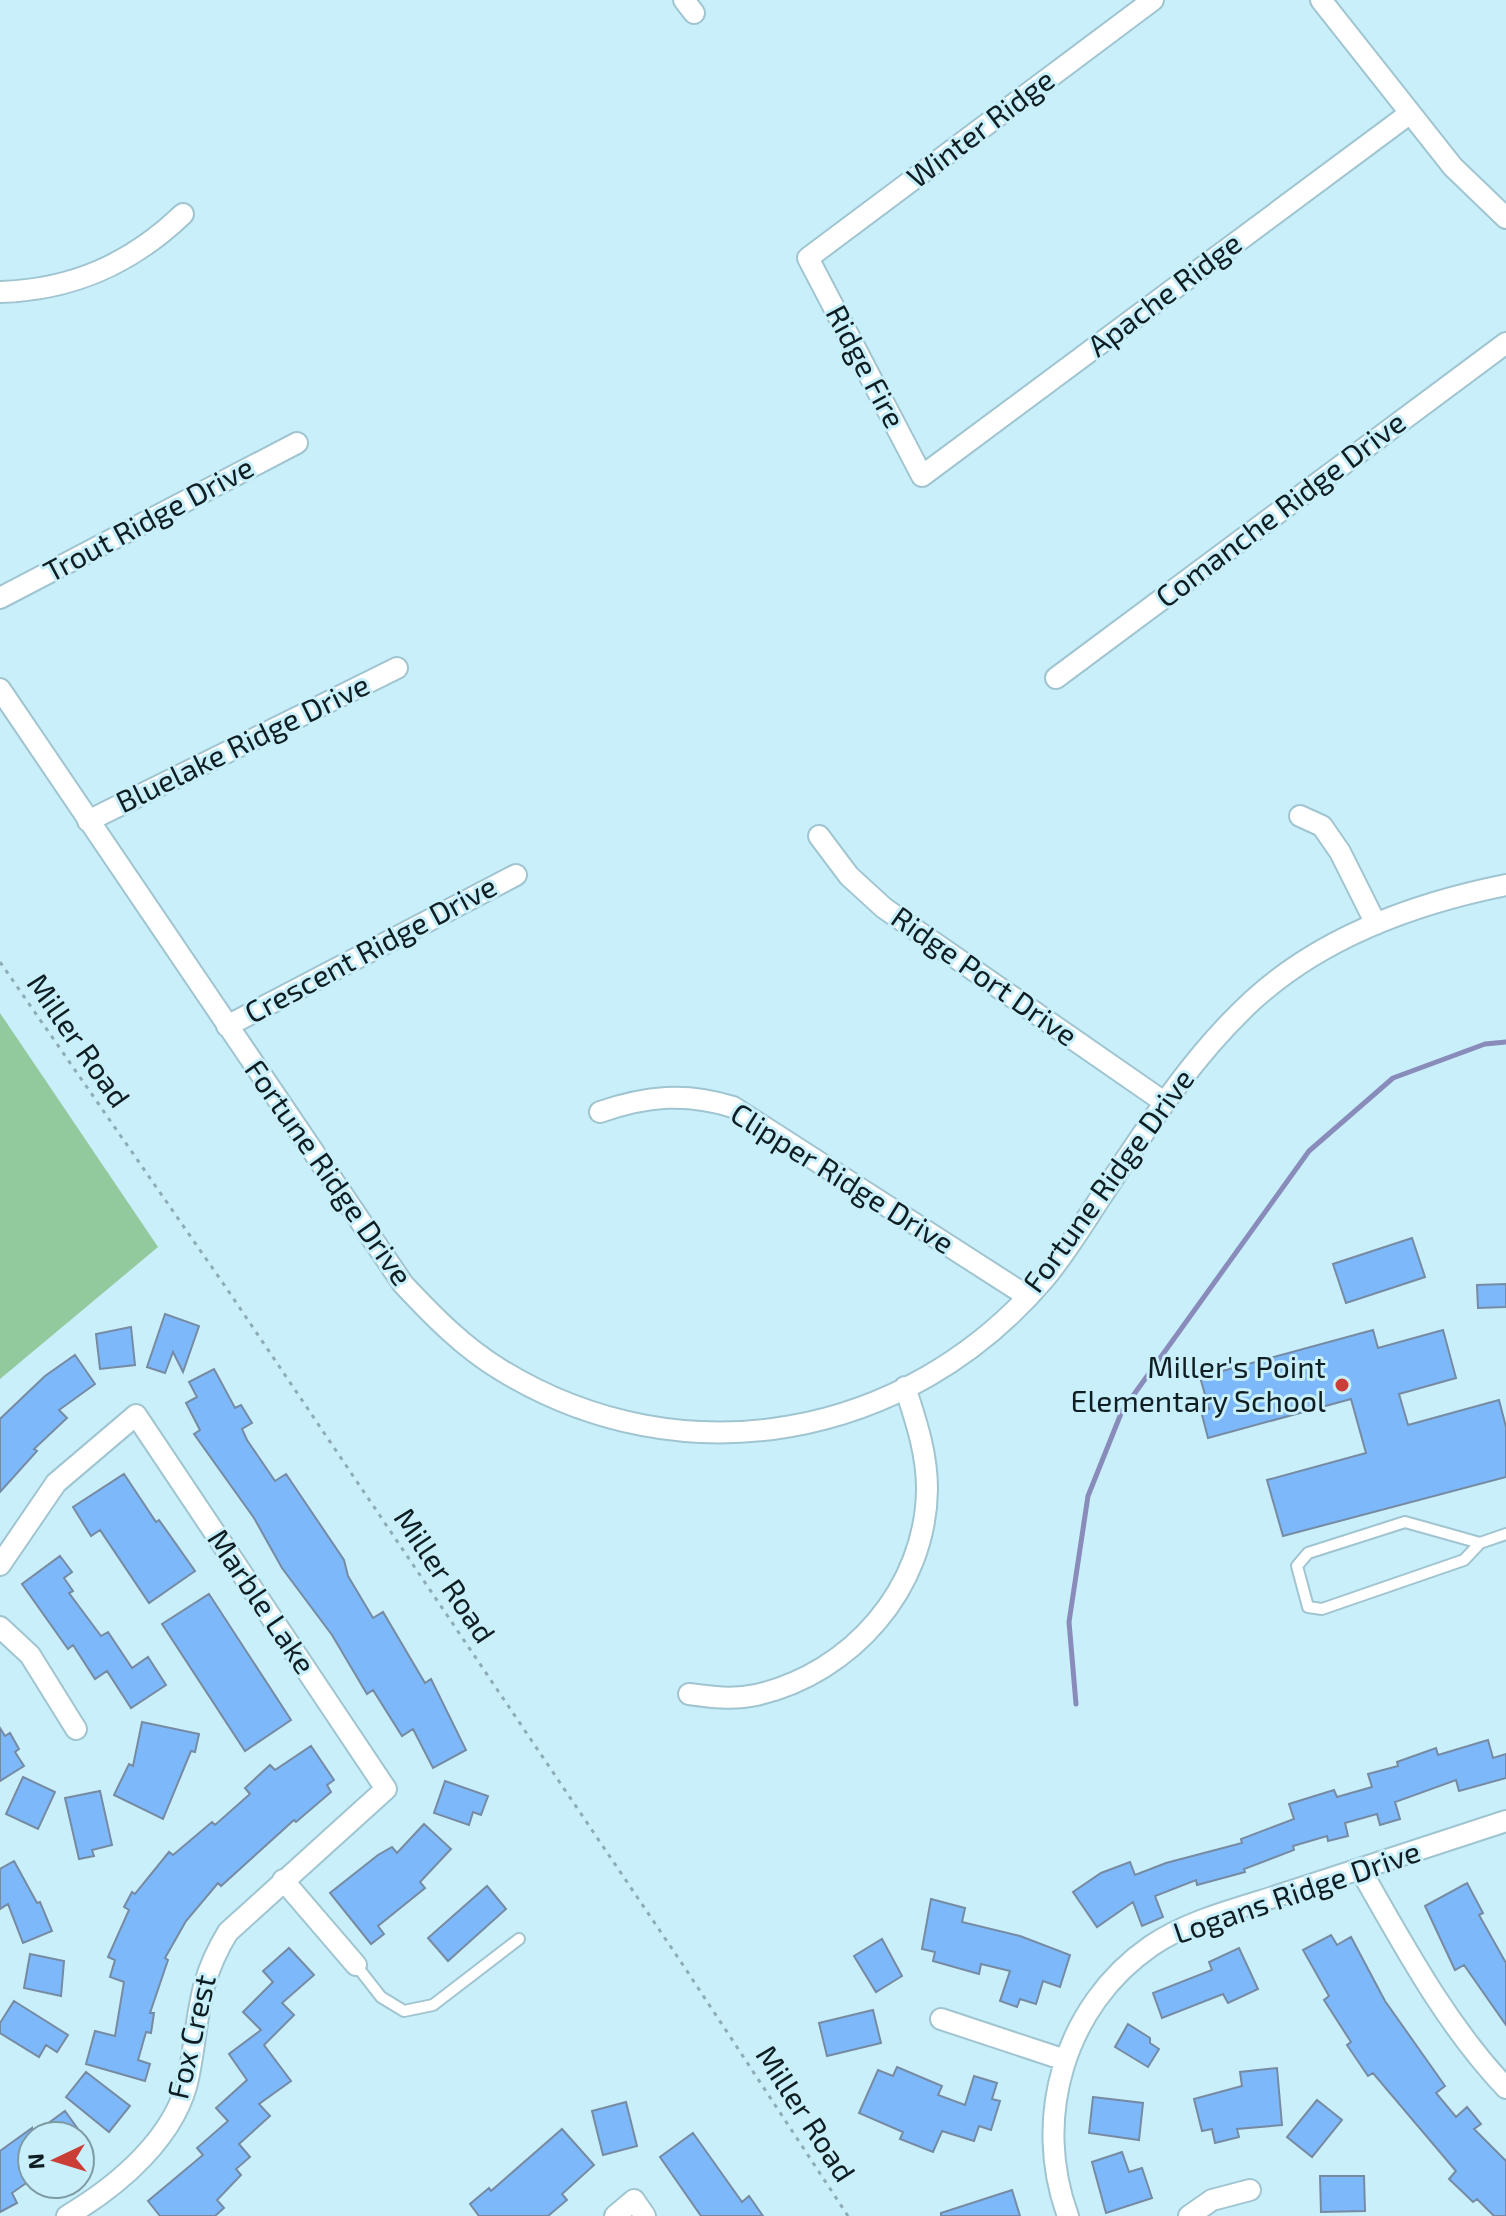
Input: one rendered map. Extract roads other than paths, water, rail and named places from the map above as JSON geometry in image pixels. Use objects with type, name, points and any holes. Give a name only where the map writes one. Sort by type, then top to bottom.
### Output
[{"type":"street","name":"Winter Ridge","points":[[808,258],[1153,0]]},
{"type":"street","points":[[1321,0],[1453,167],[1506,218]]},
{"type":"street","name":"Apache Ridge","points":[[922,476],[1409,114]]},
{"type":"street","points":[[0,292],[49,288],[99,273],[144,248],[183,214]]},
{"type":"street","name":"Ridge Fire","points":[[808,258],[922,476]]},
{"type":"street","name":"Comanche Ridge Drive","points":[[1056,678],[1506,343]]},
{"type":"street","name":"Trout Ridge Drive","points":[[0,598],[297,443]]},
{"type":"street","name":"Bluelake Ridge Drive","points":[[88,821],[397,668]]},
{"type":"street","name":"Fortune Ridge Drive","points":[[0,689],[403,1284],[465,1345],[535,1389],[627,1422],[716,1433],[806,1424],[851,1413],[932,1376],[970,1350],[1027,1296],[1065,1250],[1164,1102],[1209,1043],[1257,997],[1343,940],[1376,924],[1419,907],[1506,885]]},
{"type":"street","points":[[1300,816],[1322,826],[1340,852],[1376,924]]},
{"type":"street","name":"Ridge Port Drive","points":[[819,836],[849,876],[884,908],[1164,1102]]},
{"type":"street","name":"Crescent Ridge Drive","points":[[227,1026],[516,875]]},
{"type":"street","name":"Clipper Ridge Drive","points":[[600,1112],[662,1097],[698,1098],[733,1107],[1027,1296]]},
{"type":"street","points":[[689,1694],[723,1698],[757,1694],[819,1670],[855,1645],[885,1612],[916,1554],[925,1512],[923,1446],[905,1387]]},
{"type":"street","name":"Marble Lake","points":[[0,1565],[56,1483],[136,1415],[386,1789]]},
{"type":"street","points":[[0,1627],[30,1655],[76,1729]]},
{"type":"street","name":"Fox Crest","points":[[67,2216],[118,2179],[151,2149],[173,2115],[189,2078],[201,1989],[212,1959],[228,1932],[386,1789]]},
{"type":"street","name":"Logans Ridge Drive","points":[[1068,2216],[1053,2162],[1052,2124],[1065,2060],[1101,1993],[1114,1976],[1151,1946],[1196,1923],[1506,1821]]},
{"type":"street","points":[[1360,1869],[1415,1965],[1473,2049],[1506,2088]]},
{"type":"street","points":[[283,1880],[356,1965]]},
{"type":"street","points":[[941,2019],[1065,2060]]},
{"type":"street","points":[[1189,2216],[1212,2200],[1250,2190]]},
{"type":"street","points":[[615,2216],[639,2208]]},
{"type":"lane","points":[[1480,1543],[1405,1522],[1308,1553],[1297,1566],[1308,1607],[1322,1609],[1464,1560],[1480,1543],[1506,1534]]},
{"type":"lane","points":[[356,1965],[381,1997],[404,2011],[433,2005],[519,1939]]},
{"type":"waterway","points":[[1076,1704],[1069,1622],[1088,1496],[1122,1411],[1309,1151],[1393,1078],[1485,1044],[1506,1042]]},
{"type":"place","name":"Miller's Point Elementary School","points":[[1342,1385]]}]
